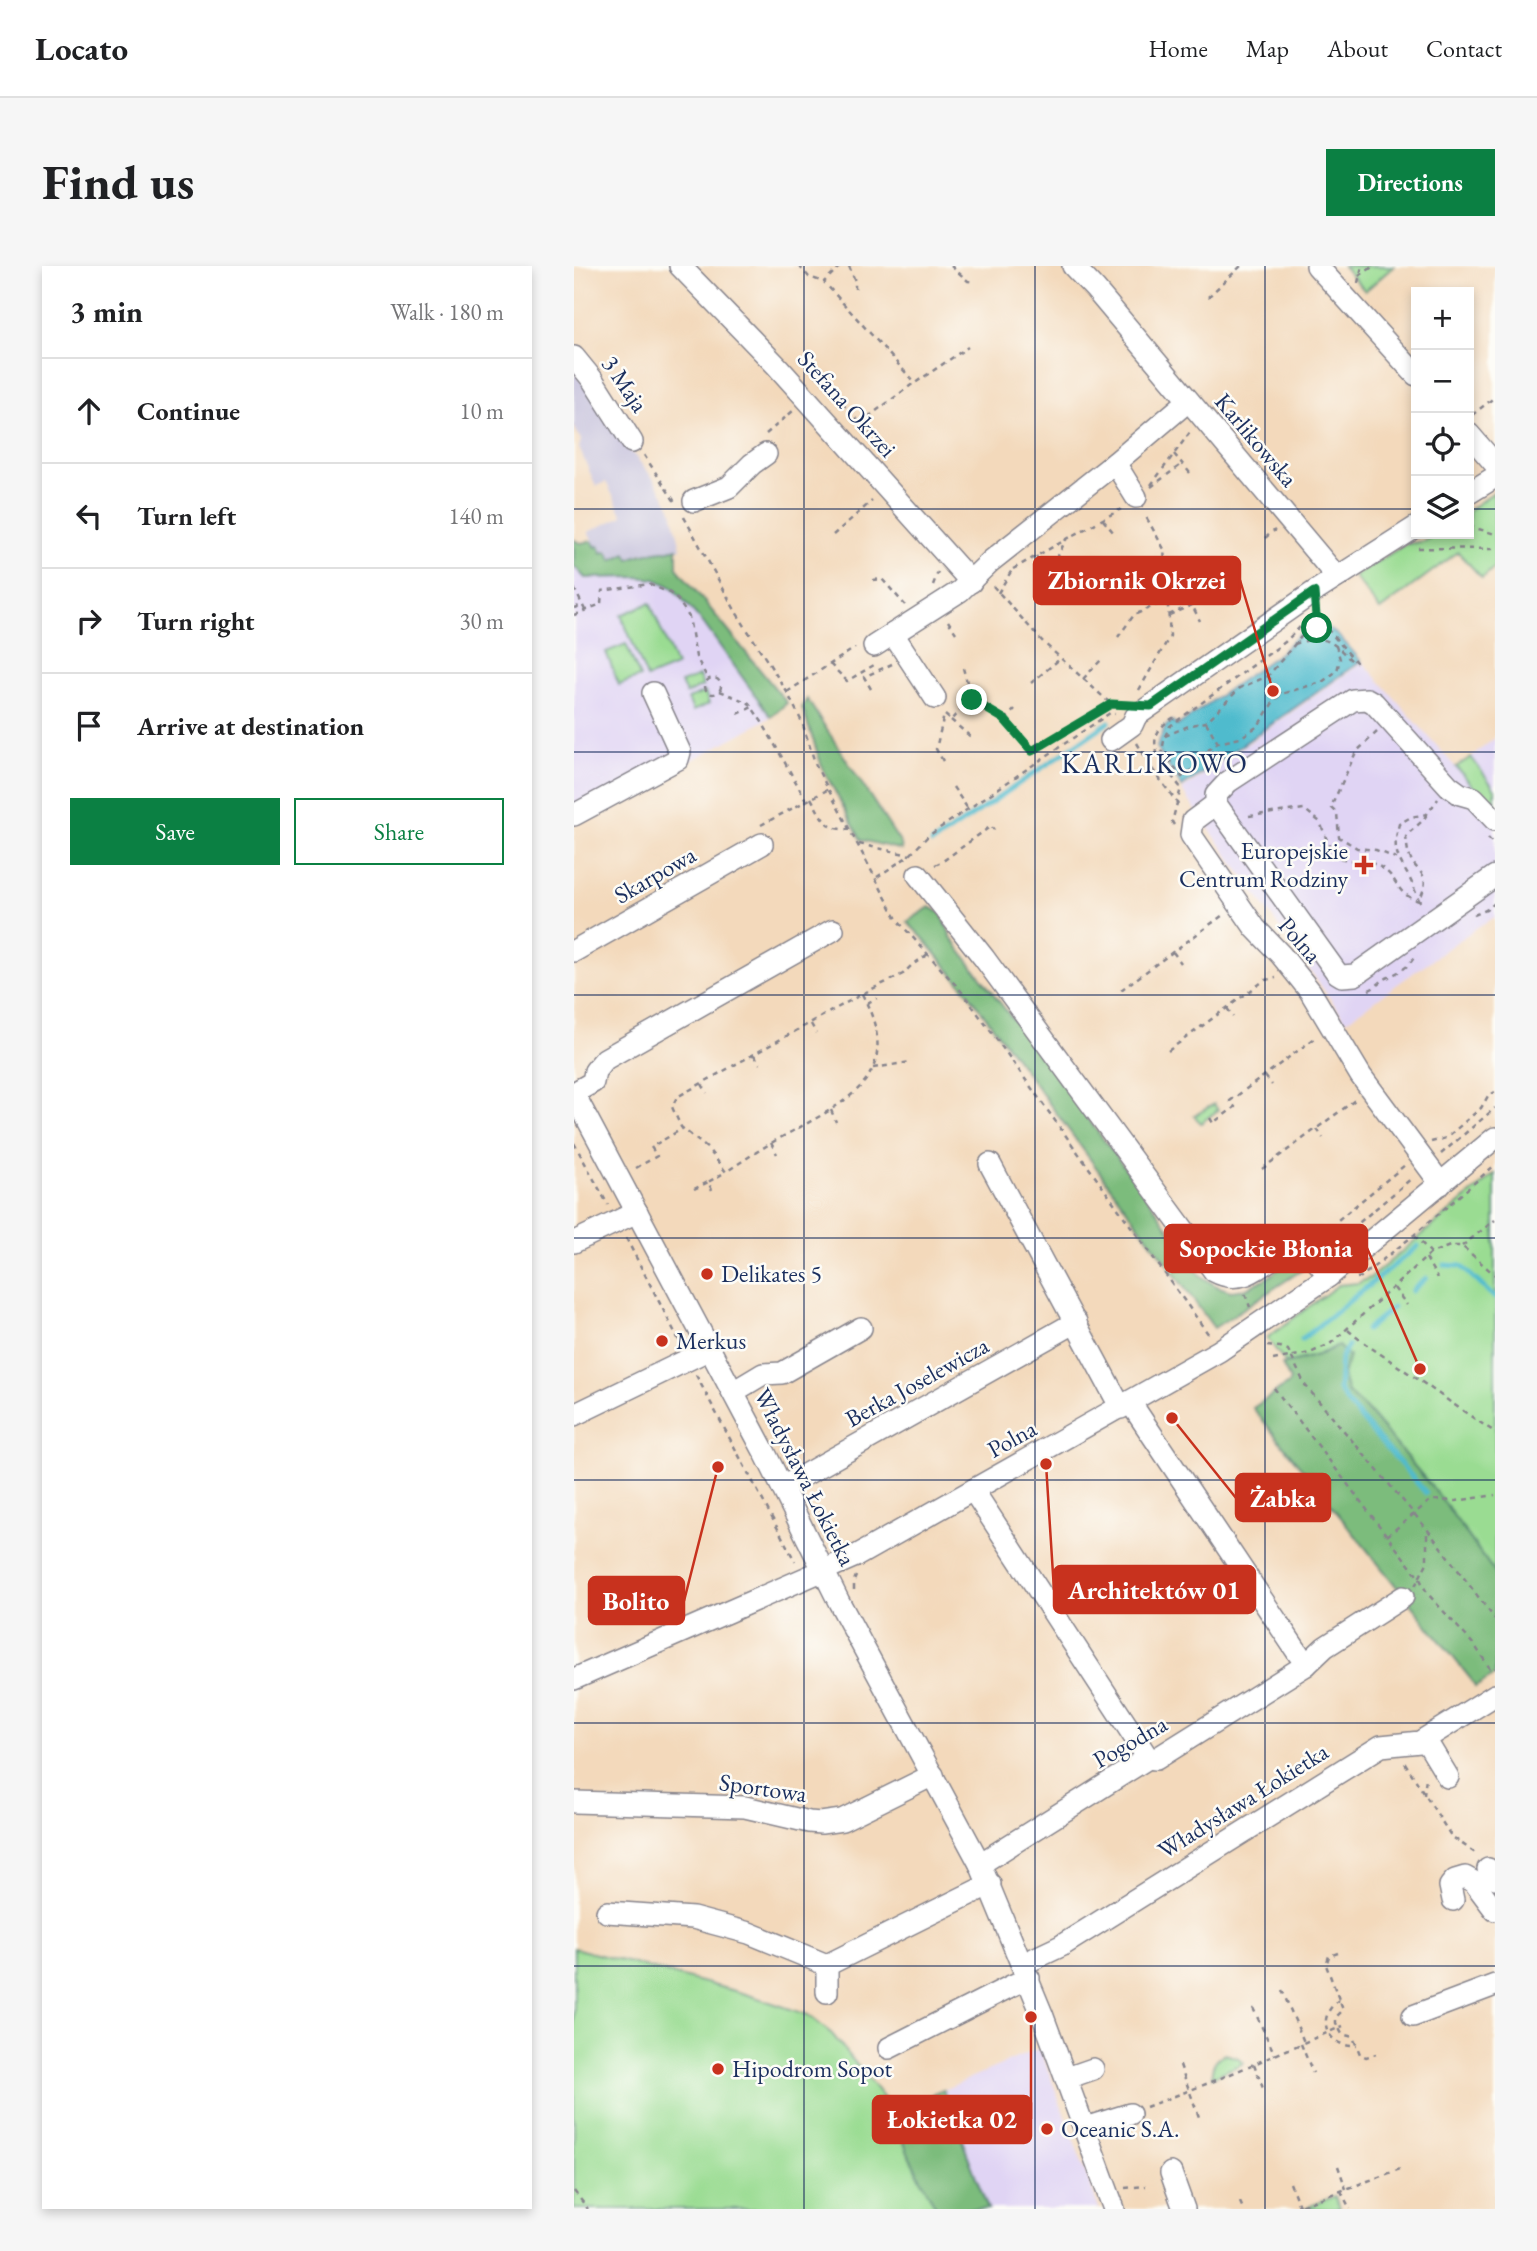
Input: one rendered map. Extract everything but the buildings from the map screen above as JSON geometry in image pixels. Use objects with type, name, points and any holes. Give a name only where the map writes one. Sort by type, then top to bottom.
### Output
[{"type":"street","name":"Stefana Okrzei","points":[[680,266],[979,581]]},
{"type":"street","name":"Karlikowska","points":[[1073,266],[1337,577]]},
{"type":"street","points":[[1317,266],[1411,369]]},
{"type":"street","name":"3 Maja","points":[[574,357],[592,379],[632,442]]},
{"type":"street","points":[[868,653],[893,634],[979,581],[991,561],[1115,463],[1188,401]]},
{"type":"street","points":[[1474,440],[1495,464]]},
{"type":"street","points":[[694,501],[729,486],[752,464],[763,447]]},
{"type":"street","points":[[1115,463],[1134,504]]},
{"type":"street","points":[[1474,490],[1495,477]]},
{"type":"street","points":[[1111,740],[1147,721],[1337,577],[1412,539]]},
{"type":"street","points":[[893,634],[935,698]]},
{"type":"street","points":[[574,815],[678,759],[680,752],[653,693]]},
{"type":"street","points":[[1495,820],[1474,798],[1460,794],[1446,783],[1374,703],[1367,699],[1353,700],[1227,782],[1216,795],[1216,804],[1337,973],[1342,976],[1355,975],[1495,876]]},
{"type":"street","name":"Polna","points":[[1216,804],[1193,821],[1191,835],[1255,928],[1310,991],[1361,1076],[1441,1184]]},
{"type":"street","name":"Skarpowa","points":[[574,951],[762,844]]},
{"type":"street","points":[[919,866],[1213,1271],[1224,1277],[1244,1276],[1294,1245],[1308,1251],[1329,1276]]},
{"type":"street","points":[[574,1094],[593,1082],[595,1071],[605,1059],[833,930]]},
{"type":"street","name":"Władysława Łokietka","points":[[574,1094],[990,1884],[1067,2078],[1114,2209]]},
{"type":"street","name":"Polna","points":[[574,1679],[856,1556],[1228,1345],[1329,1276],[1495,1138]]},
{"type":"street","points":[[990,1164],[1076,1322],[1125,1405],[1306,1665]]},
{"type":"street","points":[[574,1242],[637,1212]]},
{"type":"street","name":"Berka Joselewicza","points":[[783,1488],[1076,1322]]},
{"type":"street","points":[[733,1392],[763,1374],[782,1373],[861,1328]]},
{"type":"street","points":[[574,1415],[710,1349]]},
{"type":"street","points":[[973,1490],[1148,1758]]},
{"type":"street","name":"Pogodna","points":[[980,1864],[1148,1758],[1156,1759],[1306,1665],[1325,1647],[1407,1594]]},
{"type":"street","name":"Władysława Łokietka","points":[[1026,1971],[1061,1946],[1381,1746],[1416,1743],[1425,1739],[1495,1695]]},
{"type":"street","points":[[1425,1739],[1448,1777]]},
{"type":"street","name":"Sportowa","points":[[574,1802],[745,1807],[809,1822],[834,1822],[933,1776]]},
{"type":"street","points":[[1453,1900],[1450,1886],[1458,1878],[1490,1881],[1495,1910]]},
{"type":"street","points":[[607,1912],[693,1918],[749,1933],[827,1965],[990,1884]]},
{"type":"street","points":[[827,1965],[827,1992]]},
{"type":"street","points":[[888,2048],[1026,1971]]},
{"type":"street","points":[[1413,2015],[1495,1985]]},
{"type":"street","points":[[1067,2078],[1093,2069]]},
{"type":"street","points":[[1085,2128],[1129,2114]]},
{"type":"street","points":[[1171,2173],[1184,2209]]},
{"type":"path","points":[[799,266],[809,277],[824,282],[915,383]]},
{"type":"path","points":[[824,282],[840,266]]},
{"type":"path","points":[[849,266],[855,289]]},
{"type":"path","points":[[951,266],[968,281],[974,282]]},
{"type":"path","points":[[1208,297],[1241,266]]},
{"type":"path","points":[[1357,287],[1362,266]]},
{"type":"path","points":[[1360,276],[1374,266]]},
{"type":"path","points":[[860,423],[968,347]]},
{"type":"path","points":[[795,360],[805,363],[882,447],[883,465]]},
{"type":"path","points":[[1474,413],[1495,397]]},
{"type":"path","points":[[763,447],[789,415]]},
{"type":"path","points":[[1182,464],[1146,491],[1191,430],[1184,428]]},
{"type":"path","points":[[1174,454],[1190,473]]},
{"type":"path","points":[[833,535],[873,500]]},
{"type":"path","points":[[1013,569],[1134,504],[1164,549],[1170,636],[1138,744],[1177,804]]},
{"type":"path","points":[[1102,519],[1114,533]]},
{"type":"path","points":[[1474,528],[1495,534]]},
{"type":"path","points":[[1265,538],[1273,531]]},
{"type":"path","points":[[1048,577],[1066,539]]},
{"type":"path","points":[[1428,539],[1495,550]]},
{"type":"path","points":[[1036,556],[1053,583]]},
{"type":"path","points":[[999,593],[1019,559]]},
{"type":"path","points":[[1118,637],[1134,615],[1222,575],[1242,562]]},
{"type":"path","points":[[873,580],[882,579],[906,606]]},
{"type":"path","points":[[979,581],[999,593],[1043,642],[1111,704],[1147,721],[1174,723],[1285,642],[1303,622]]},
{"type":"path","points":[[574,615],[601,604],[602,591],[638,584],[659,587],[678,600],[689,617],[696,657],[708,679]]},
{"type":"path","points":[[574,588],[585,610]]},
{"type":"path","points":[[574,599],[579,596]]},
{"type":"path","points":[[574,608],[583,605]]},
{"type":"path","points":[[1169,615],[1192,605],[1200,621]]},
{"type":"path","points":[[939,627],[956,617]]},
{"type":"path","points":[[1310,619],[1316,618],[1317,628]]},
{"type":"path","points":[[948,621],[956,633]]},
{"type":"path","points":[[919,866],[928,836],[1110,713],[1147,721],[1191,725],[1206,722],[1240,688],[1268,676],[1294,644],[1307,631],[1317,628],[1326,628],[1356,662],[1330,641],[1322,639],[1294,644]]},
{"type":"path","points":[[1147,721],[1162,751],[1182,777],[1194,768],[1212,747],[1240,738],[1258,726],[1281,694],[1322,682],[1337,671],[1340,659],[1336,646]]},
{"type":"path","points":[[830,664],[847,681],[868,653]]},
{"type":"path","points":[[787,692],[830,664],[868,653]]},
{"type":"path","points":[[1031,683],[1061,658]]},
{"type":"path","points":[[1083,679],[1102,659]]},
{"type":"path","points":[[871,689],[864,677],[899,661]]},
{"type":"path","points":[[963,668],[972,700],[1005,720],[1032,751],[1111,704]]},
{"type":"path","points":[[1268,676],[1281,694]]},
{"type":"path","points":[[708,679],[718,680],[721,684],[720,691]]},
{"type":"path","points":[[708,679],[705,684],[706,691],[713,694],[720,691],[742,698],[752,707],[806,800]]},
{"type":"path","points":[[951,720],[970,699],[972,700]]},
{"type":"path","points":[[1110,713],[1111,704]]},
{"type":"path","points":[[738,714],[752,707]]},
{"type":"path","points":[[1005,720],[1015,709]]},
{"type":"path","points":[[943,761],[936,749],[944,715],[972,738]]},
{"type":"path","points":[[1390,721],[1356,752],[1331,807],[1337,813],[1339,837],[1357,848],[1376,850],[1398,859]]},
{"type":"path","points":[[1206,722],[1218,743]]},
{"type":"path","points":[[1419,901],[1426,887],[1422,871],[1409,856],[1406,837],[1412,827],[1423,822],[1446,783]]},
{"type":"path","points":[[953,787],[968,809]]},
{"type":"path","points":[[829,789],[811,798],[827,825],[835,829],[849,829]]},
{"type":"path","points":[[1230,824],[1247,816],[1304,808],[1320,822],[1333,856],[1343,860],[1366,861],[1384,869],[1405,897],[1419,901]]},
{"type":"path","points":[[1423,908],[1398,859],[1395,839],[1399,824],[1411,817],[1427,814]]},
{"type":"path","points":[[876,877],[943,861],[992,826],[994,830]]},
{"type":"path","points":[[857,844],[919,866]]},
{"type":"path","points":[[1121,990],[1230,911]]},
{"type":"path","points":[[1172,952],[1181,963]]},
{"type":"path","points":[[726,1172],[708,1149],[683,1129],[672,1107],[677,1097],[902,974],[928,954]]},
{"type":"path","points":[[1168,1051],[1265,980],[1278,977]]},
{"type":"path","points":[[694,1189],[831,1110],[857,1091],[873,1068],[878,1047],[877,1032],[862,994]]},
{"type":"path","points":[[867,1003],[877,998]]},
{"type":"path","points":[[1226,1008],[1233,1017]]},
{"type":"path","points":[[811,1023],[816,1033]]},
{"type":"path","points":[[1210,1118],[1213,1123],[1235,1107],[1230,1101],[1320,1035]]},
{"type":"path","points":[[754,1055],[760,1064]]},
{"type":"path","points":[[873,1068],[911,1062]]},
{"type":"path","points":[[1265,1075],[1272,1084]]},
{"type":"path","points":[[702,1084],[707,1093]]},
{"type":"path","points":[[1262,1169],[1364,1095]]},
{"type":"path","points":[[1327,1250],[1495,1108]]},
{"type":"path","points":[[831,1110],[836,1122]]},
{"type":"path","points":[[633,1169],[656,1156],[651,1147],[683,1129]]},
{"type":"path","points":[[1317,1129],[1323,1138]]},
{"type":"path","points":[[574,1143],[680,1339]]},
{"type":"path","points":[[771,1143],[777,1154]]},
{"type":"path","points":[[708,1182],[712,1190]]},
{"type":"path","points":[[1273,1360],[1310,1353],[1330,1345],[1431,1253],[1462,1245],[1495,1220]]},
{"type":"path","points":[[1415,1235],[1431,1253]]},
{"type":"path","points":[[1462,1245],[1495,1275]]},
{"type":"path","points":[[1426,1258],[1437,1278]]},
{"type":"path","points":[[1394,1287],[1407,1305]]},
{"type":"path","points":[[1348,1330],[1367,1346],[1495,1432]]},
{"type":"path","points":[[1267,1346],[1287,1350],[1305,1385],[1427,1529],[1495,1619]]},
{"type":"path","points":[[688,1360],[795,1561]]},
{"type":"path","points":[[1274,1388],[1420,1579],[1427,1593],[1475,1646],[1493,1669],[1494,1675]]},
{"type":"path","points":[[1387,1536],[1431,1500],[1456,1501],[1495,1494]]},
{"type":"path","points":[[1407,1594],[1420,1579],[1427,1563],[1427,1529]]},
{"type":"path","points":[[1393,1745],[1451,1836],[1482,1857],[1482,1867],[1490,1881]]},
{"type":"path","points":[[1338,1953],[1329,1956],[1326,1965],[1342,2010],[1336,2017],[1337,2028],[1342,2034],[1353,2037],[1360,2054],[1366,2057],[1376,2054]]},
{"type":"path","points":[[1282,1990],[1313,2073]]},
{"type":"path","points":[[1339,2000],[1328,2011],[1328,2032],[1341,2045],[1357,2046]]},
{"type":"path","points":[[1253,2008],[1275,2055]]},
{"type":"path","points":[[1129,2114],[1343,2026]]},
{"type":"path","points":[[1254,2064],[1264,2091]]},
{"type":"path","points":[[1180,2065],[1199,2117]]},
{"type":"path","points":[[1338,2166],[1346,2189]]},
{"type":"path","points":[[1292,2209],[1403,2168]]},
{"type":"path","points":[[1290,2183],[1299,2206]]},
{"type":"path","points":[[1122,2189],[1146,2186]]},
{"type":"path","points":[[1341,2191],[1350,2209]]},
{"type":"path","points":[[574,2192],[588,2209]]},
{"type":"path","points":[[1240,2202],[1243,2209]]},
{"type":"shaded area","points":[[574,372],[590,391],[620,438],[653,478],[671,507],[681,548],[611,560],[596,548],[588,532],[623,516],[606,482],[596,486],[579,448],[581,440],[574,426]]},
{"type":"shaded area","points":[[574,554],[668,575],[771,717],[574,825]]},
{"type":"shaded area","name":"Europejskie Centrum Rodziny","points":[[1363,662],[1495,812],[1495,917],[1346,1021],[1183,789]]},
{"type":"shaded area","points":[[1495,738],[1495,789],[1471,757]]},
{"type":"shaded area","points":[[1040,2048],[1099,2209],[988,2209],[943,2090]]},
{"type":"green space","points":[[1343,266],[1394,266],[1365,291]]},
{"type":"green space","points":[[1494,492],[1495,567],[1482,578],[1458,552],[1380,610],[1354,576],[1406,544],[1428,539],[1474,539],[1474,506]]},
{"type":"green space","points":[[574,540],[580,543],[592,541],[596,547],[599,546],[602,553],[607,551],[612,560],[626,553],[629,559],[677,548],[677,568],[787,703],[771,717],[704,624],[672,587],[655,579],[637,577],[585,578],[574,566]]},
{"type":"green space","points":[[650,603],[676,666],[647,678],[621,615]]},
{"type":"green space","points":[[626,644],[640,677],[619,685],[606,652]]},
{"type":"green space","points":[[699,676],[703,686],[686,694],[681,683]]},
{"type":"green space","points":[[705,692],[709,704],[693,711],[688,699]]},
{"type":"green space","points":[[807,699],[901,844],[902,850],[861,840],[823,769],[802,707]]},
{"type":"green space","points":[[1471,757],[1495,789],[1495,812],[1456,767]]},
{"type":"green space","points":[[930,907],[941,913],[952,939],[1153,1205],[1200,1275],[1216,1286],[1231,1291],[1245,1289],[1269,1277],[1290,1260],[1304,1261],[1308,1266],[1214,1328],[966,990],[907,922]]},
{"type":"green space","points":[[1214,1104],[1218,1110],[1201,1123],[1194,1116]]},
{"type":"green space","points":[[1495,1174],[1495,1573],[1437,1493],[1367,1410],[1348,1393],[1338,1346],[1318,1355],[1286,1363],[1267,1338],[1338,1285],[1358,1283],[1370,1278]]},
{"type":"green space","points":[[1338,1346],[1349,1356],[1343,1375],[1348,1393],[1367,1410],[1437,1493],[1495,1573],[1495,1675],[1475,1687],[1253,1408],[1288,1384],[1290,1380],[1282,1365]]},
{"type":"green space","name":"Hipodrom Sopot","points":[[574,1948],[746,1994],[808,2015],[832,2034],[894,2111],[943,2090],[988,2209],[574,2209]]},
{"type":"green space","points":[[1225,2054],[1244,2063],[1212,2077],[1214,2063]]},
{"type":"green space","points":[[943,2090],[988,2209],[937,2209],[910,2158],[897,2125],[904,2126],[904,2118],[894,2111]]},
{"type":"green space","points":[[1335,2196],[1339,2208],[1303,2209]]},
{"type":"water","points":[[1312,625],[1333,632],[1361,661],[1182,787],[1157,747],[1165,727],[1172,721],[1177,726],[1281,652],[1303,630]]},
{"type":"waterway","points":[[932,843],[1109,722]]},
{"type":"waterway","points":[[1302,1339],[1418,1246]]},
{"type":"waterway","points":[[1444,1265],[1461,1266],[1495,1298]]},
{"type":"waterway","points":[[1412,1291],[1426,1278]]},
{"type":"waterway","points":[[1366,1330],[1393,1307]]},
{"type":"waterway","points":[[1348,1346],[1341,1357],[1339,1390],[1348,1404],[1426,1493]]},
{"type":"place","name":"Zbiornik Okrzei","points":[[1273,691]]},
{"type":"place","name":"Europejskie Centrum Rodziny","points":[[1364,865]]},
{"type":"place","name":"Delikates 5","points":[[707,1274]]},
{"type":"place","name":"Merkus","points":[[662,1341]]},
{"type":"place","name":"Sopockie Błonia","points":[[1420,1369]]},
{"type":"place","name":"Żabka","points":[[1172,1418]]},
{"type":"place","name":"Architektów 01","points":[[1046,1464]]},
{"type":"place","name":"Bolito","points":[[718,1467]]},
{"type":"place","name":"Łokietka 02","points":[[1031,2017]]},
{"type":"place","name":"Hipodrom Sopot","points":[[718,2069]]},
{"type":"place","name":"Oceanic S.A.","points":[[1047,2129]]},
{"type":"district","name":"KARLIKOWO","points":[[1155,763]]},
{"type":"route","points":[[972,700],[1004,719],[1032,751],[1111,704],[1151,706],[1314,592],[1317,628]]}]
